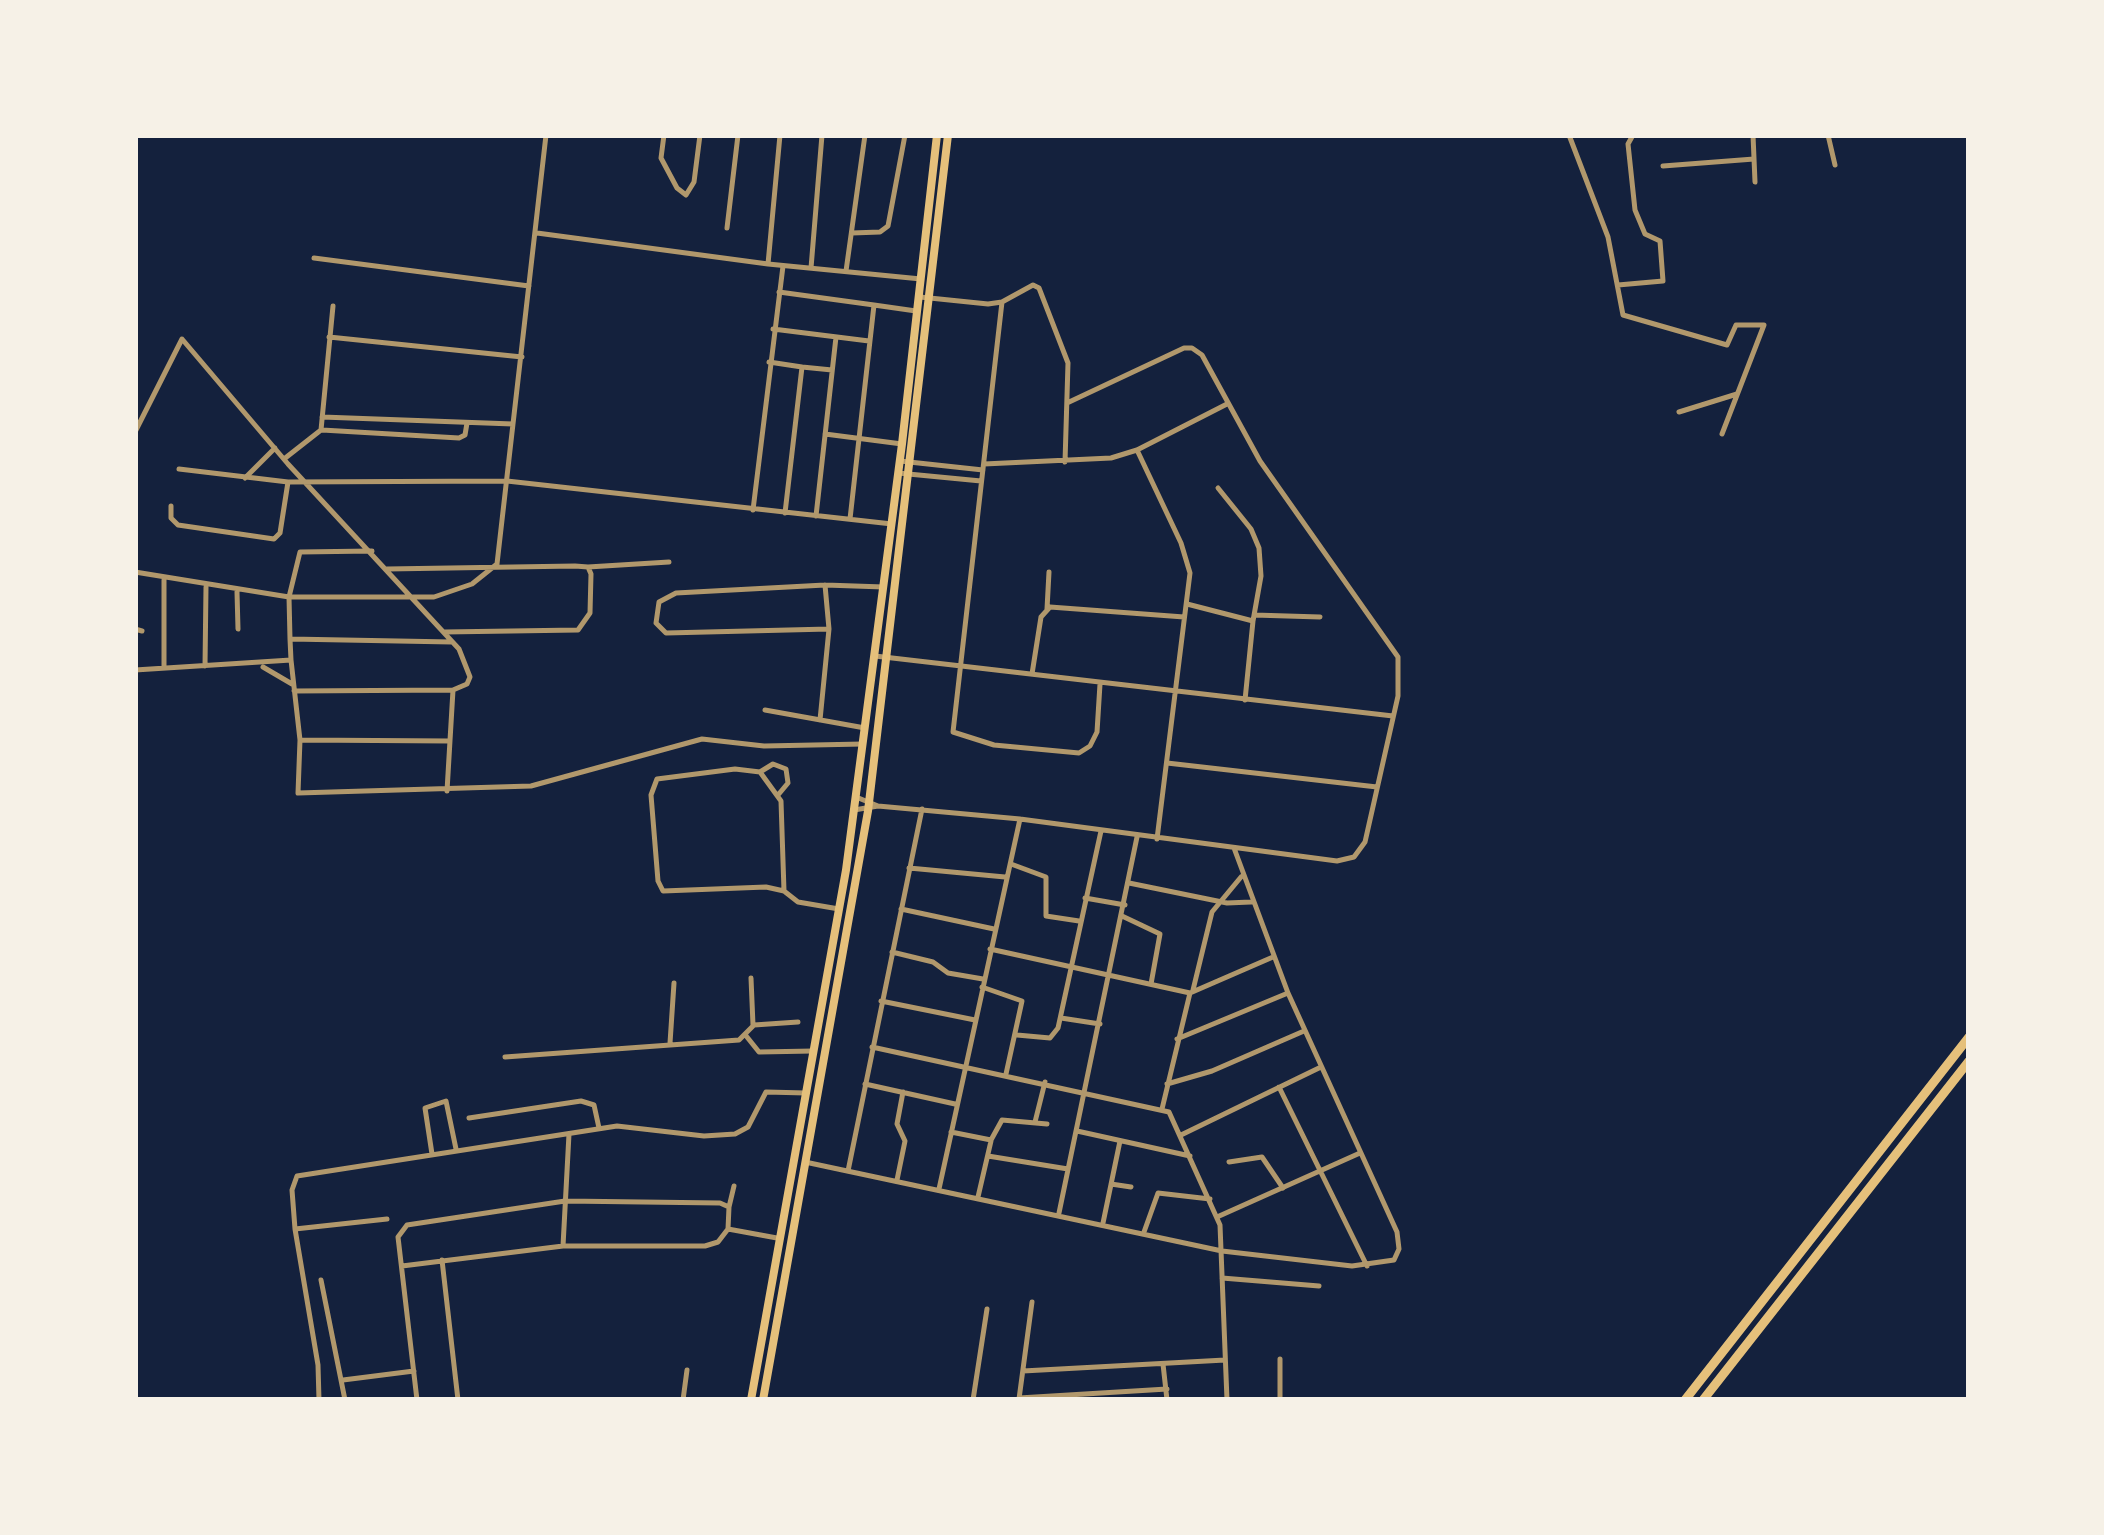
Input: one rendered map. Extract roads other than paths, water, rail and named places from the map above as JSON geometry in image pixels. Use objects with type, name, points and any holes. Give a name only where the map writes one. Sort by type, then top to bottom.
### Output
[{"type":"highway","points":[[1685,1400],[1969,1037]]},
{"type":"highway","points":[[1704,1400],[1969,1061]]},
{"type":"main road","points":[[763,1400],[870,800],[937,135]]},
{"type":"main road","points":[[925,279],[948,135]]},
{"type":"main road","points":[[904,461],[902,444],[923,297]]},
{"type":"main road","points":[[751,1400],[777,1238],[839,913],[892,524],[903,474]]},
{"type":"main road","points":[[839,913],[849,917]]},
{"type":"street","points":[[135,572],[206,587],[289,597],[434,597],[462,589],[497,564],[546,135]]},
{"type":"street","points":[[664,135],[661,158],[677,188],[686,195],[694,182],[700,135]]},
{"type":"street","points":[[727,228],[738,135]]},
{"type":"street","points":[[768,264],[780,135]]},
{"type":"street","points":[[811,268],[822,135]]},
{"type":"street","points":[[846,271],[865,135]]},
{"type":"street","points":[[852,233],[880,232],[890,222],[905,135]]},
{"type":"street","points":[[1569,135],[1608,238],[1623,316],[1727,345],[1736,325],[1764,324],[1722,434]]},
{"type":"street","points":[[1617,285],[1663,281],[1660,240],[1644,232],[1635,210],[1628,144],[1633,135]]},
{"type":"street","points":[[1753,135],[1755,182]]},
{"type":"street","points":[[1828,135],[1835,165]]},
{"type":"street","points":[[1663,166],[1754,159]]},
{"type":"street","points":[[537,233],[783,266],[925,279]]},
{"type":"street","points":[[314,258],[530,286]]},
{"type":"street","points":[[753,510],[783,266]]},
{"type":"street","points":[[923,297],[1002,302],[1032,285],[1041,291],[1066,349],[1065,462]]},
{"type":"street","points":[[779,292],[918,311]]},
{"type":"street","points":[[1002,302],[954,734],[1009,747],[1073,754],[1088,748],[1097,732],[1100,684]]},
{"type":"street","points":[[850,520],[874,305]]},
{"type":"street","points":[[321,430],[333,306]]},
{"type":"street","points":[[773,329],[870,341]]},
{"type":"street","points":[[329,337],[522,357]]},
{"type":"street","points":[[816,516],[836,337]]},
{"type":"street","points":[[135,432],[182,339],[275,448],[444,632],[471,671],[468,684],[453,690],[294,688],[261,665]]},
{"type":"street","points":[[856,798],[878,806],[1020,819],[1138,837],[1349,860],[1365,842],[1401,677],[1394,647],[1284,497],[1202,355],[1188,347],[1067,403]]},
{"type":"street","points":[[769,362],[832,370]]},
{"type":"street","points":[[785,513],[802,367]]},
{"type":"street","points":[[1678,412],[1737,394]]},
{"type":"street","points":[[904,461],[984,467],[1111,458],[1137,450],[1227,404]]},
{"type":"street","points":[[322,418],[513,424]]},
{"type":"street","points":[[392,434],[393,420]]},
{"type":"street","points":[[284,458],[321,430],[458,438],[464,436],[468,423]]},
{"type":"street","points":[[826,434],[902,444]]},
{"type":"street","points":[[244,478],[275,448]]},
{"type":"street","points":[[1137,450],[1185,552],[1190,573],[1157,839]]},
{"type":"street","points":[[178,468],[288,482],[508,481],[892,524]]},
{"type":"street","points":[[903,474],[982,481]]},
{"type":"street","points":[[171,506],[171,518],[178,525],[274,539],[280,533],[288,482]]},
{"type":"street","points":[[1218,488],[1252,529],[1259,548],[1261,576],[1245,700]]},
{"type":"street","points":[[372,552],[300,552],[289,597],[300,740],[298,793],[447,791],[542,784],[694,740],[764,746],[863,744]]},
{"type":"street","points":[[386,568],[497,564],[588,567],[669,562]]},
{"type":"street","points":[[444,632],[578,630],[586,623],[592,603],[588,567]]},
{"type":"street","points":[[1032,674],[1041,617],[1047,609],[1049,572]]},
{"type":"street","points":[[164,580],[164,668]]},
{"type":"street","points":[[820,720],[829,629],[825,585]]},
{"type":"street","points":[[829,629],[666,633],[656,622],[659,602],[676,594],[825,585],[884,587]]},
{"type":"street","points":[[205,666],[206,587]]},
{"type":"street","points":[[237,592],[238,628]]},
{"type":"street","points":[[1187,604],[1253,618],[1320,617]]},
{"type":"street","points":[[1047,609],[1068,605],[1184,617]]},
{"type":"street","points":[[290,639],[452,642]]},
{"type":"street","points":[[875,656],[1394,716]]},
{"type":"street","points":[[135,670],[261,665],[291,660]]},
{"type":"street","points":[[447,791],[453,690]]},
{"type":"street","points":[[766,710],[865,728]]},
{"type":"street","points":[[300,740],[450,741]]},
{"type":"street","points":[[1166,763],[1378,787]]},
{"type":"street","points":[[778,795],[788,783],[786,769],[773,764],[760,772],[735,769],[657,779],[651,795],[659,887],[670,894],[766,887],[784,890],[798,902],[839,913]]},
{"type":"street","points":[[760,772],[778,795],[784,890]]},
{"type":"street","points":[[854,810],[868,812],[878,806]]},
{"type":"street","points":[[848,1171],[922,809]]},
{"type":"street","points":[[938,1189],[1020,819]]},
{"type":"street","points":[[1017,1035],[1050,1038],[1061,1018],[1101,831]]},
{"type":"street","points":[[1059,1213],[1138,837]]},
{"type":"street","points":[[793,1158],[1222,1250],[1366,1266],[1394,1260],[1400,1242],[1272,957],[1234,848]]},
{"type":"street","points":[[1010,864],[1046,877],[1046,916],[1079,922]]},
{"type":"street","points":[[910,868],[1006,876]]},
{"type":"street","points":[[1162,1108],[1177,1038],[1218,901],[1242,876]]},
{"type":"street","points":[[1129,883],[1218,901],[1251,902]]},
{"type":"street","points":[[1085,898],[1124,905]]},
{"type":"street","points":[[901,909],[994,929]]},
{"type":"street","points":[[1122,916],[1160,934],[1152,984]]},
{"type":"street","points":[[990,949],[1192,992],[1272,957]]},
{"type":"street","points":[[892,952],[933,962],[948,973],[984,979]]},
{"type":"street","points":[[746,1038],[752,1026],[751,978]]},
{"type":"street","points":[[670,1044],[674,983]]},
{"type":"street","points":[[982,988],[1021,998],[1017,1035],[1006,1074]]},
{"type":"street","points":[[1177,1038],[1288,993]]},
{"type":"street","points":[[880,1001],[975,1020]]},
{"type":"street","points":[[1061,1018],[1100,1024]]},
{"type":"street","points":[[752,1026],[798,1022]]},
{"type":"street","points":[[1167,1084],[1212,1071],[1304,1031]]},
{"type":"street","points":[[746,1038],[759,1052],[814,1050]]},
{"type":"street","points":[[504,1056],[746,1038]]},
{"type":"street","points":[[872,1047],[1162,1108],[1181,1134],[1217,1217],[1222,1250],[1227,1400]]},
{"type":"street","points":[[1181,1134],[1321,1067]]},
{"type":"street","points":[[1035,1122],[1045,1082]]},
{"type":"street","points":[[865,1084],[956,1104]]},
{"type":"street","points":[[1279,1087],[1324,1171],[1366,1266]]},
{"type":"street","points":[[319,1400],[318,1366],[295,1229],[292,1190],[300,1175],[624,1125],[690,1135],[735,1134],[748,1126],[766,1092],[806,1093]]},
{"type":"street","points":[[897,1180],[905,1140],[897,1124],[904,1092]]},
{"type":"street","points":[[432,1154],[425,1108],[446,1100],[456,1149]]},
{"type":"street","points":[[469,1118],[581,1100],[594,1105],[599,1128]]},
{"type":"street","points":[[978,1197],[991,1140],[1002,1120],[1048,1124]]},
{"type":"street","points":[[1077,1131],[1190,1156]]},
{"type":"street","points":[[951,1132],[991,1140]]},
{"type":"street","points":[[563,1246],[569,1133]]},
{"type":"street","points":[[1102,1224],[1120,1141]]},
{"type":"street","points":[[1217,1217],[1361,1153]]},
{"type":"street","points":[[988,1156],[1068,1169]]},
{"type":"street","points":[[1230,1162],[1262,1157],[1284,1190]]},
{"type":"street","points":[[1112,1184],[1131,1187]]},
{"type":"street","points":[[402,1266],[563,1246],[705,1246],[718,1242],[728,1230],[734,1186]]},
{"type":"street","points":[[1144,1232],[1158,1192],[1210,1198]]},
{"type":"street","points":[[417,1400],[398,1237],[407,1226],[565,1201],[720,1203],[729,1207]]},
{"type":"street","points":[[295,1229],[387,1219]]},
{"type":"street","points":[[728,1230],[777,1238]]},
{"type":"street","points":[[442,1260],[458,1400]]},
{"type":"street","points":[[1222,1278],[1319,1286]]},
{"type":"street","points":[[321,1280],[345,1400]]},
{"type":"street","points":[[1032,1302],[1019,1399],[1166,1389]]},
{"type":"street","points":[[973,1400],[986,1309]]},
{"type":"street","points":[[1280,1359],[1280,1400]]},
{"type":"street","points":[[1023,1371],[1225,1360]]},
{"type":"street","points":[[1163,1364],[1167,1400]]},
{"type":"street","points":[[683,1400],[687,1370]]},
{"type":"street","points":[[343,1380],[414,1371]]}]
